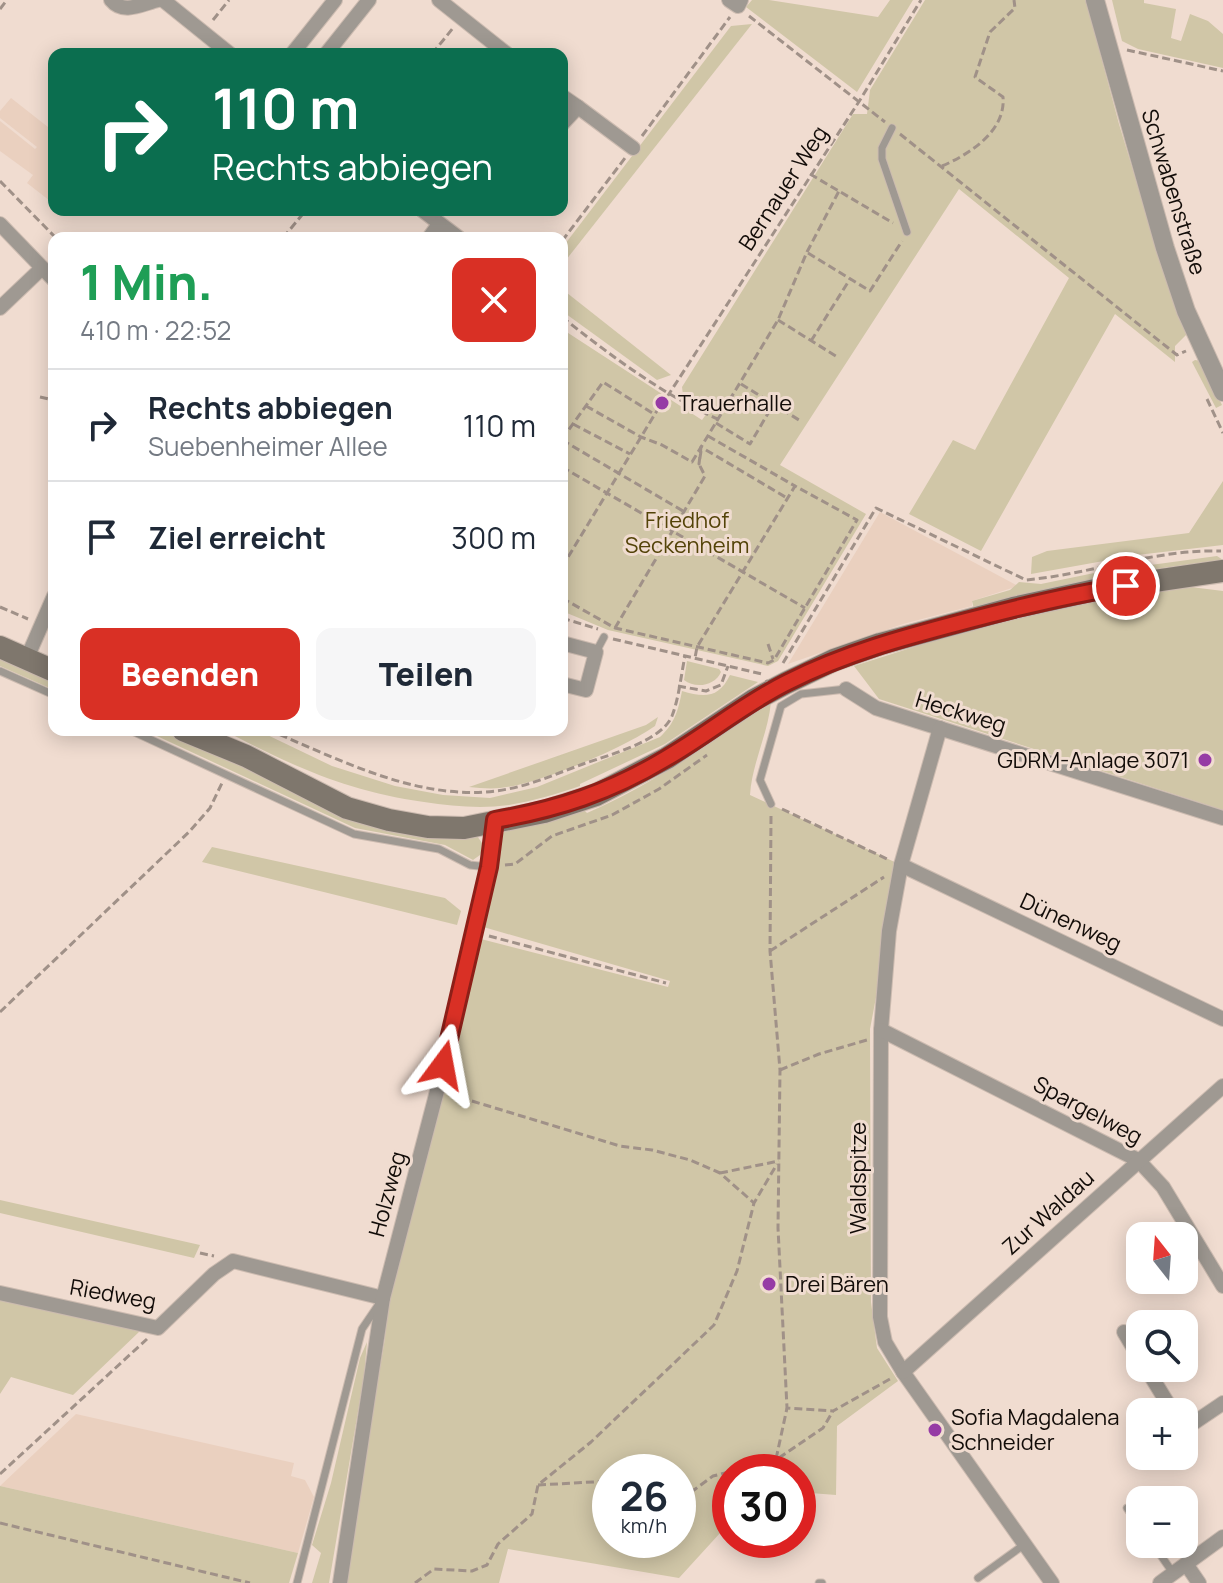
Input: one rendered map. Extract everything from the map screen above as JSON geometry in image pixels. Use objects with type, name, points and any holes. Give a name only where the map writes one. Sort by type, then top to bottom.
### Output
[{"type":"main road","points":[[198,736],[306,785],[393,806],[495,820],[544,812],[596,795],[667,758],[765,694],[845,656],[880,644],[1013,608],[1100,589],[1223,571]]},
{"type":"main road","points":[[1176,578],[1223,586]]},
{"type":"main road","points":[[0,631],[48,666]]},
{"type":"main road","points":[[0,647],[48,654]]},
{"type":"main road","points":[[213,736],[246,756]]},
{"type":"street","points":[[111,0],[125,8],[160,0],[223,48]]},
{"type":"street","points":[[297,48],[335,0]]},
{"type":"street","points":[[331,48],[369,0]]},
{"type":"street","points":[[439,0],[499,48]]},
{"type":"street","name":"Schwabenstraße","points":[[1095,0],[1165,248],[1186,311],[1223,392]]},
{"type":"street","points":[[568,100],[633,148]]},
{"type":"street","points":[[568,118],[578,107]]},
{"type":"street","points":[[429,216],[450,232]]},
{"type":"street","points":[[0,224],[48,274]]},
{"type":"street","points":[[433,232],[439,224]]},
{"type":"street","points":[[0,308],[42,268]]},
{"type":"street","points":[[30,651],[48,610]]},
{"type":"street","points":[[568,645],[596,652],[586,690],[568,686]]},
{"type":"street","name":"Heckweg","points":[[846,689],[876,708],[1223,818]]},
{"type":"street","name":"Waldspitze","points":[[940,728],[901,865],[889,931],[881,1030],[880,1317],[885,1342],[903,1372],[1052,1583]]},
{"type":"street","name":"Holzweg","points":[[340,1583],[383,1298],[437,1091],[489,867],[495,820]]},
{"type":"street","name":"Dünenweg","points":[[901,865],[1223,1019]]},
{"type":"street","name":"Spargelweg","points":[[881,1030],[1138,1160],[1163,1187],[1223,1286]]},
{"type":"street","name":"Zur Waldau","points":[[903,1372],[1223,1086]]},
{"type":"street","name":"Riedweg","points":[[0,1293],[158,1328],[214,1274],[233,1261],[383,1298]]},
{"type":"street","points":[[1198,1420],[1223,1403]]},
{"type":"street","points":[[1160,1583],[1223,1537]]},
{"type":"street","points":[[1179,1569],[1199,1583]]},
{"type":"lane","points":[[892,128],[882,148],[882,159],[907,232]]},
{"type":"lane","points":[[596,652],[604,637]]},
{"type":"lane","points":[[0,671],[48,692]]},
{"type":"lane","name":"Heckweg","points":[[779,702],[801,694],[846,689]]},
{"type":"lane","points":[[771,804],[760,780],[779,702]]},
{"type":"lane","points":[[142,736],[354,834],[439,849],[470,865],[489,867]]},
{"type":"lane","points":[[297,1583],[362,1329],[383,1298]]},
{"type":"lane","points":[[978,1578],[1025,1544]]},
{"type":"lane","points":[[1168,1558],[1179,1569]]},
{"type":"path","points":[[0,9],[7,0]]},
{"type":"path","points":[[203,32],[229,0]]},
{"type":"path","name":"Bernauer Weg","points":[[667,397],[860,100],[921,0]]},
{"type":"path","points":[[942,166],[970,151],[987,137],[1000,119],[1003,97],[996,88],[975,77],[990,32],[1015,8],[1014,0]]},
{"type":"path","points":[[568,233],[633,148],[736,2],[1177,355],[1201,344]]},
{"type":"path","points":[[1107,51],[1121,48],[1223,71]]},
{"type":"path","points":[[807,252],[870,291],[907,232],[810,174]]},
{"type":"path","points":[[0,181],[50,232]]},
{"type":"path","points":[[586,406],[692,462],[778,320],[807,252],[839,191]]},
{"type":"path","points":[[288,232],[301,216]]},
{"type":"path","points":[[811,341],[850,279]]},
{"type":"path","points":[[778,320],[839,358]]},
{"type":"path","points":[[568,322],[595,344],[750,444],[770,410],[769,402]]},
{"type":"path","points":[[568,431],[603,382],[654,414]]},
{"type":"path","points":[[741,384],[799,420]]},
{"type":"path","points":[[40,397],[48,399]]},
{"type":"path","points":[[568,557],[658,409]]},
{"type":"path","points":[[1223,409],[1214,413],[1223,433]]},
{"type":"path","points":[[573,424],[631,455]]},
{"type":"path","points":[[568,601],[615,628],[768,663],[774,660],[857,520],[708,436]]},
{"type":"path","points":[[568,444],[685,511]]},
{"type":"path","points":[[701,447],[787,498]]},
{"type":"path","points":[[615,628],[705,476],[699,464],[701,447]]},
{"type":"path","points":[[568,471],[805,608]]},
{"type":"path","points":[[695,658],[697,647],[795,486]]},
{"type":"path","points":[[568,620],[598,629],[604,637],[762,674],[783,663],[876,508],[1026,580],[1147,558],[1223,552]]},
{"type":"path","points":[[768,644],[768,652],[774,660]]},
{"type":"path","points":[[283,736],[380,776],[418,786],[468,792],[506,790],[630,747],[659,732],[671,718],[685,656]]},
{"type":"path","points":[[678,686],[706,691],[721,685],[728,666]]},
{"type":"path","points":[[766,680],[779,702]]},
{"type":"path","points":[[0,1012],[189,832],[210,808],[225,776]]},
{"type":"path","points":[[777,1454],[787,1408],[778,1228],[780,1070],[770,951],[771,804],[901,865]]},
{"type":"path","points":[[770,951],[901,865]]},
{"type":"path","points":[[473,932],[666,983]]},
{"type":"path","points":[[780,1070],[819,1054],[866,1041],[881,1030]]},
{"type":"path","points":[[437,1091],[620,1146],[690,1160],[720,1173],[754,1203]]},
{"type":"path","points":[[720,1173],[779,1161]]},
{"type":"path","points":[[415,1583],[434,1569],[472,1571],[487,1565],[498,1544],[532,1514],[538,1485],[591,1442],[714,1325],[737,1271],[754,1203],[779,1161]]},
{"type":"path","points":[[0,1474],[158,1328]]},
{"type":"path","points":[[785,1454],[823,1428],[833,1411],[903,1372]]},
{"type":"path","points":[[787,1408],[833,1411]]},
{"type":"path","points":[[538,1485],[592,1482]]},
{"type":"path","points":[[0,1523],[250,1583]]},
{"type":"path","points":[[227,1583],[232,1578]]},
{"type":"shaded area","points":[[11,98],[48,127],[48,199],[27,183],[33,175],[0,151],[0,121],[35,149],[37,147],[0,118],[0,111]]},
{"type":"shaded area","points":[[880,512],[1018,586],[972,601],[972,606],[903,624],[788,664]]},
{"type":"shaded area","points":[[76,1414],[294,1463],[291,1476],[305,1480],[314,1497],[298,1553],[0,1486]]},
{"type":"green space","points":[[752,0],[878,17],[890,0],[913,0],[857,92],[746,7]]},
{"type":"green space","name":"Friedhof Seckenheim","points":[[925,0],[1086,0],[1119,124],[1172,299],[1188,333],[1175,346],[1175,362],[1115,314],[981,551],[909,514],[953,440],[975,450],[1069,278],[959,189],[780,465],[866,514],[778,661],[768,666],[608,630],[568,613],[568,333],[702,420],[712,406],[707,403],[705,407],[683,395],[682,387],[853,114],[867,114],[870,90]]},
{"type":"green space","points":[[1112,0],[1144,0],[1144,3],[1176,9],[1171,38],[1181,41],[1190,14],[1208,21],[1223,34],[1223,68],[1138,49],[1122,41]]},
{"type":"green space","points":[[752,24],[568,257],[568,240],[731,26]]},
{"type":"green space","points":[[568,294],[671,375],[657,380],[568,315]]},
{"type":"green space","points":[[1201,361],[1222,405],[1216,408],[1192,362]]},
{"type":"green space","points":[[1223,481],[1223,545],[1137,555],[1031,574],[1032,557],[1047,551],[1189,533]]},
{"type":"green space","points":[[1217,556],[1223,560],[1148,570],[974,609],[972,601],[1010,590],[1019,582],[1041,584],[1099,572]]},
{"type":"green space","points":[[1191,587],[1223,591],[1223,810],[879,699],[854,666],[979,627],[1062,606],[1105,597]]},
{"type":"green space","points":[[0,653],[48,673],[48,687],[0,666]]},
{"type":"green space","points":[[687,661],[721,672],[710,683],[694,685],[684,680]]},
{"type":"green space","points":[[730,675],[758,682],[665,744],[580,786],[509,805],[445,805],[369,791],[297,766],[235,736],[270,736],[332,766],[395,786],[443,795],[490,798],[537,787],[660,737],[675,716],[682,691],[710,694],[726,683]]},
{"type":"green space","points":[[771,702],[750,795],[901,865],[870,1029],[871,1302],[877,1348],[898,1381],[837,1426],[836,1495],[816,1493],[816,1454],[712,1454],[712,1542],[679,1578],[508,1549],[499,1583],[344,1583],[385,1338],[387,1297],[477,938],[668,987],[670,981],[480,926],[501,835],[506,830],[584,810],[587,813],[658,776]]},
{"type":"green space","points":[[658,717],[655,726],[641,735],[557,773],[500,788],[469,787],[646,725]]},
{"type":"green space","points":[[157,736],[186,736],[293,788],[473,830],[484,846],[480,855],[473,860],[445,845],[355,828]]},
{"type":"green space","points":[[212,847],[445,898],[461,911],[457,925],[202,862]]},
{"type":"green space","points":[[0,1200],[200,1245],[194,1258],[0,1213]]},
{"type":"green space","points":[[0,1299],[140,1331],[73,1395],[11,1377],[0,1394]]},
{"type":"green space","points":[[367,1342],[329,1583],[312,1583],[321,1553],[312,1545],[331,1483],[360,1358]]},
{"type":"green space","points":[[0,1486],[298,1553],[289,1583],[0,1583]]},
{"type":"place","name":"Trauerhalle","points":[[662,403]]},
{"type":"place","name":"GDRM-Anlage 3071","points":[[1205,760]]},
{"type":"place","name":"Drei Bären","points":[[769,1284]]},
{"type":"place","name":"Sofia Magdalena Schneider","points":[[935,1430]]},
{"type":"route","points":[[443,1065],[489,867],[495,820],[544,812],[596,795],[667,758],[754,700],[834,660],[880,644],[1013,608],[1126,586]]}]
